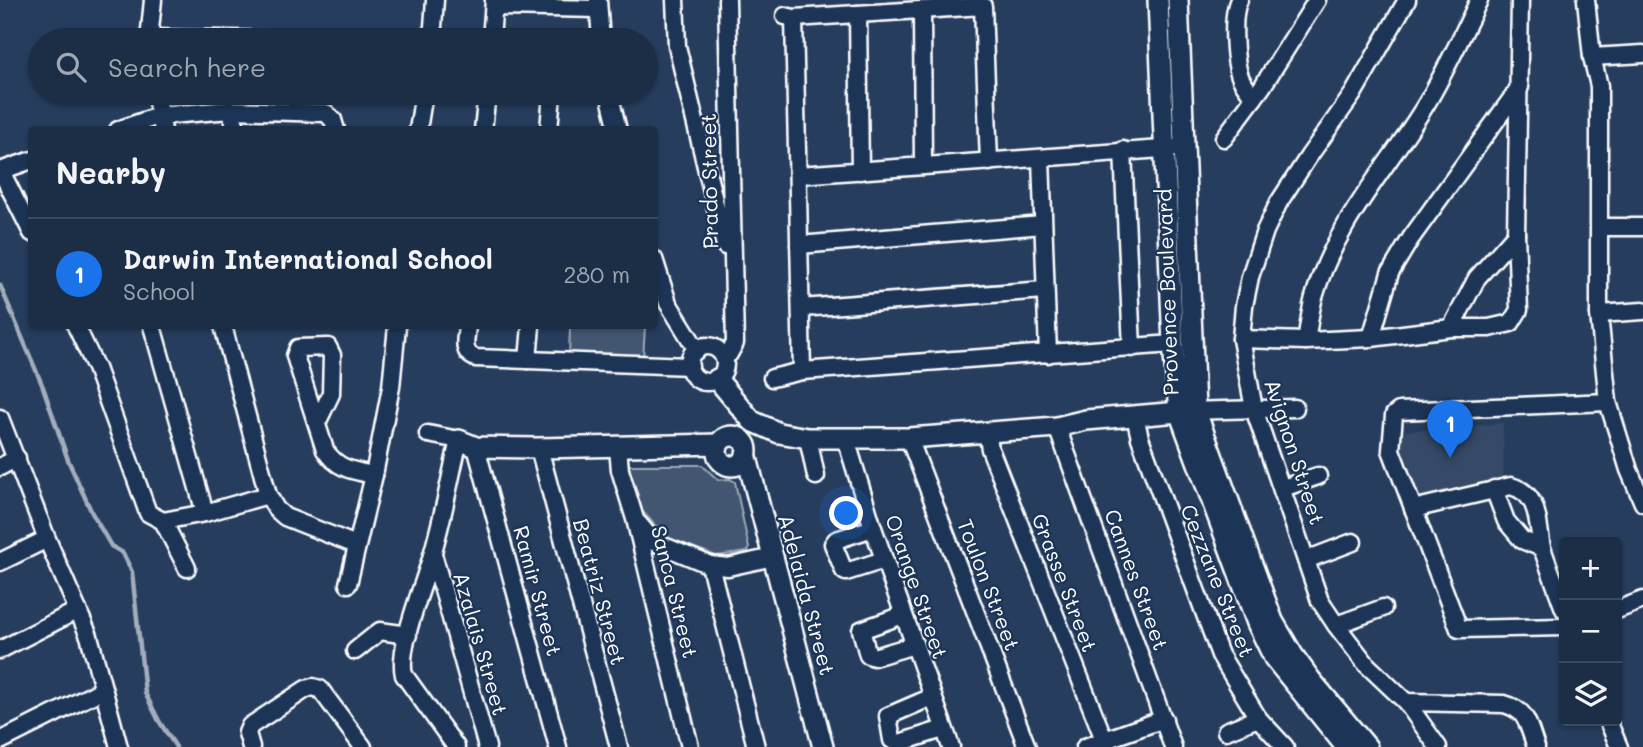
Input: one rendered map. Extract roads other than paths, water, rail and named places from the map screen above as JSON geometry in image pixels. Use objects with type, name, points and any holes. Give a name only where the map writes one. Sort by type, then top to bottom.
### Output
[{"type":"street","points":[[150,28],[153,0]]},
{"type":"street","points":[[433,28],[435,0]]},
{"type":"street","points":[[676,0],[677,46],[732,276]]},
{"type":"street","name":"Prado Street","points":[[724,357],[735,343],[727,0]]},
{"type":"street","name":"Provence Boulevard","points":[[1158,0],[1173,344],[1187,410],[1257,623],[1274,658],[1346,747]]},
{"type":"street","name":"Provence Boulevard","points":[[1178,0],[1185,146],[1187,410],[1273,621],[1311,680],[1367,747]]},
{"type":"street","points":[[1239,0],[1235,8],[1237,56],[1241,78],[1254,98]]},
{"type":"street","points":[[1224,138],[1254,98],[1317,0]]},
{"type":"street","name":"Avignon Street","points":[[1407,0],[1353,94],[1309,156],[1270,222],[1250,276],[1241,339],[1254,409],[1320,601],[1367,665],[1406,702],[1438,747]]},
{"type":"street","points":[[1306,341],[1314,295],[1328,257],[1356,204],[1428,101],[1479,0]]},
{"type":"street","points":[[1241,339],[1306,341],[1371,338],[1451,328],[1489,328],[1511,323],[1519,310],[1516,234],[1520,0]]},
{"type":"street","points":[[1586,0],[1592,57],[1599,86],[1598,314],[1608,402],[1629,470],[1643,503]]},
{"type":"street","points":[[492,28],[494,3],[598,4],[600,28]]},
{"type":"street","points":[[802,370],[798,175],[789,17],[983,6],[989,162]]},
{"type":"street","points":[[922,10],[923,166]]},
{"type":"street","points":[[858,14],[860,171]]},
{"type":"street","points":[[1592,57],[1643,54]]},
{"type":"street","points":[[1371,338],[1390,273],[1411,238],[1520,87]]},
{"type":"street","points":[[419,126],[422,105]]},
{"type":"street","points":[[484,126],[485,105]]},
{"type":"street","points":[[549,126],[551,105]]},
{"type":"street","points":[[612,105],[617,126]]},
{"type":"street","points":[[230,110],[236,126]]},
{"type":"street","points":[[139,126],[230,110],[326,113],[335,126]]},
{"type":"street","points":[[611,126],[613,111]]},
{"type":"street","points":[[798,175],[1185,146]]},
{"type":"street","points":[[1123,150],[1132,348]]},
{"type":"street","points":[[1041,158],[1048,354]]},
{"type":"street","points":[[28,161],[1,171],[28,225]]},
{"type":"street","points":[[799,245],[1043,225]]},
{"type":"street","points":[[1599,227],[1643,227]]},
{"type":"street","points":[[1451,328],[1477,278],[1516,234]]},
{"type":"street","points":[[658,284],[661,302],[697,350]]},
{"type":"street","points":[[801,308],[1045,290]]},
{"type":"street","points":[[1598,314],[1643,311]]},
{"type":"street","points":[[77,329],[96,368],[148,513],[163,521],[187,568]]},
{"type":"street","points":[[153,329],[205,513]]},
{"type":"street","points":[[224,329],[268,495],[276,509],[285,517],[356,545]]},
{"type":"street","points":[[348,584],[374,475],[391,387],[397,329]]},
{"type":"street","points":[[467,329],[465,349],[475,358],[690,366]]},
{"type":"street","points":[[528,360],[531,329]]},
{"type":"street","points":[[772,378],[802,370],[1173,344]]},
{"type":"street","points":[[715,348],[724,357],[724,369],[717,380],[699,380],[694,376],[690,366],[697,350],[715,348]]},
{"type":"street","points":[[717,380],[752,421],[779,433],[808,438],[909,438],[1057,427],[1086,420],[1187,410],[1295,408]]},
{"type":"street","points":[[1559,627],[1459,629],[1391,450],[1394,415],[1399,411],[1608,402]]},
{"type":"street","name":"Cezzane Street","points":[[1135,416],[1140,438],[1220,655],[1258,718],[1285,747]]},
{"type":"street","points":[[0,418],[47,539],[89,636],[119,747]]},
{"type":"street","points":[[428,434],[467,443],[539,448],[719,444],[719,459],[727,465],[741,463],[752,421]]},
{"type":"street","points":[[317,423],[330,458],[343,468],[374,475]]},
{"type":"street","name":"Cannes Street","points":[[1057,427],[1173,747]]},
{"type":"street","name":"Grasse Street","points":[[987,432],[990,449],[1105,744]]},
{"type":"street","points":[[808,438],[816,475]]},
{"type":"street","name":"Toulon Street","points":[[909,438],[1027,747]]},
{"type":"street","name":"Orange Street","points":[[846,439],[873,528],[951,747]]},
{"type":"street","points":[[456,747],[404,675],[402,666],[408,635],[467,443]]},
{"type":"street","name":"Ramir Street","points":[[467,443],[558,747]]},
{"type":"street","name":"Adelaida Street","points":[[744,447],[823,747]]},
{"type":"street","name":"Beatriz Street","points":[[539,448],[619,747]]},
{"type":"street","name":"Sanca Street","points":[[618,448],[620,470],[635,519],[690,747]]},
{"type":"street","points":[[0,467],[17,458]]},
{"type":"street","points":[[1283,488],[1318,477]]},
{"type":"street","points":[[1413,509],[1494,489],[1511,486],[1524,489],[1532,498],[1542,548],[1561,600]]},
{"type":"street","points":[[1494,489],[1506,521],[1522,540],[1542,548]]},
{"type":"street","points":[[163,521],[205,513],[268,495]]},
{"type":"street","points":[[635,519],[654,542],[710,565],[728,567],[773,557]]},
{"type":"street","points":[[873,528],[836,540],[833,544],[846,572],[884,560]]},
{"type":"street","points":[[0,562],[47,539]]},
{"type":"street","points":[[1306,560],[1353,542]]},
{"type":"street","name":"Azalais Street","points":[[433,553],[487,747]]},
{"type":"street","points":[[710,565],[756,747]]},
{"type":"street","points":[[1622,608],[1643,600]]},
{"type":"street","points":[[1336,625],[1383,608]]},
{"type":"street","points":[[0,650],[78,610]]},
{"type":"street","points":[[903,615],[863,628],[861,633],[868,655],[873,657],[914,645]]},
{"type":"street","points":[[355,651],[380,631],[408,635]]},
{"type":"street","points":[[251,747],[247,733],[250,726],[313,687],[320,689],[363,747]]},
{"type":"street","points":[[0,741],[102,690]]},
{"type":"street","points":[[932,697],[888,716],[892,740],[899,743],[943,729]]},
{"type":"street","points":[[1406,702],[1504,704],[1516,707],[1525,716],[1536,747]]},
{"type":"street","points":[[1226,731],[1258,718]]},
{"type":"street","points":[[1085,747],[1105,744],[1164,719]]},
{"type":"street","points":[[1610,726],[1619,747]]},
{"type":"waterway","points":[[0,285],[43,387],[68,460],[92,513],[111,546],[123,553],[132,572],[145,693],[176,747]]},
{"type":"place","name":"Darwin International School","points":[[1450,458]]}]
